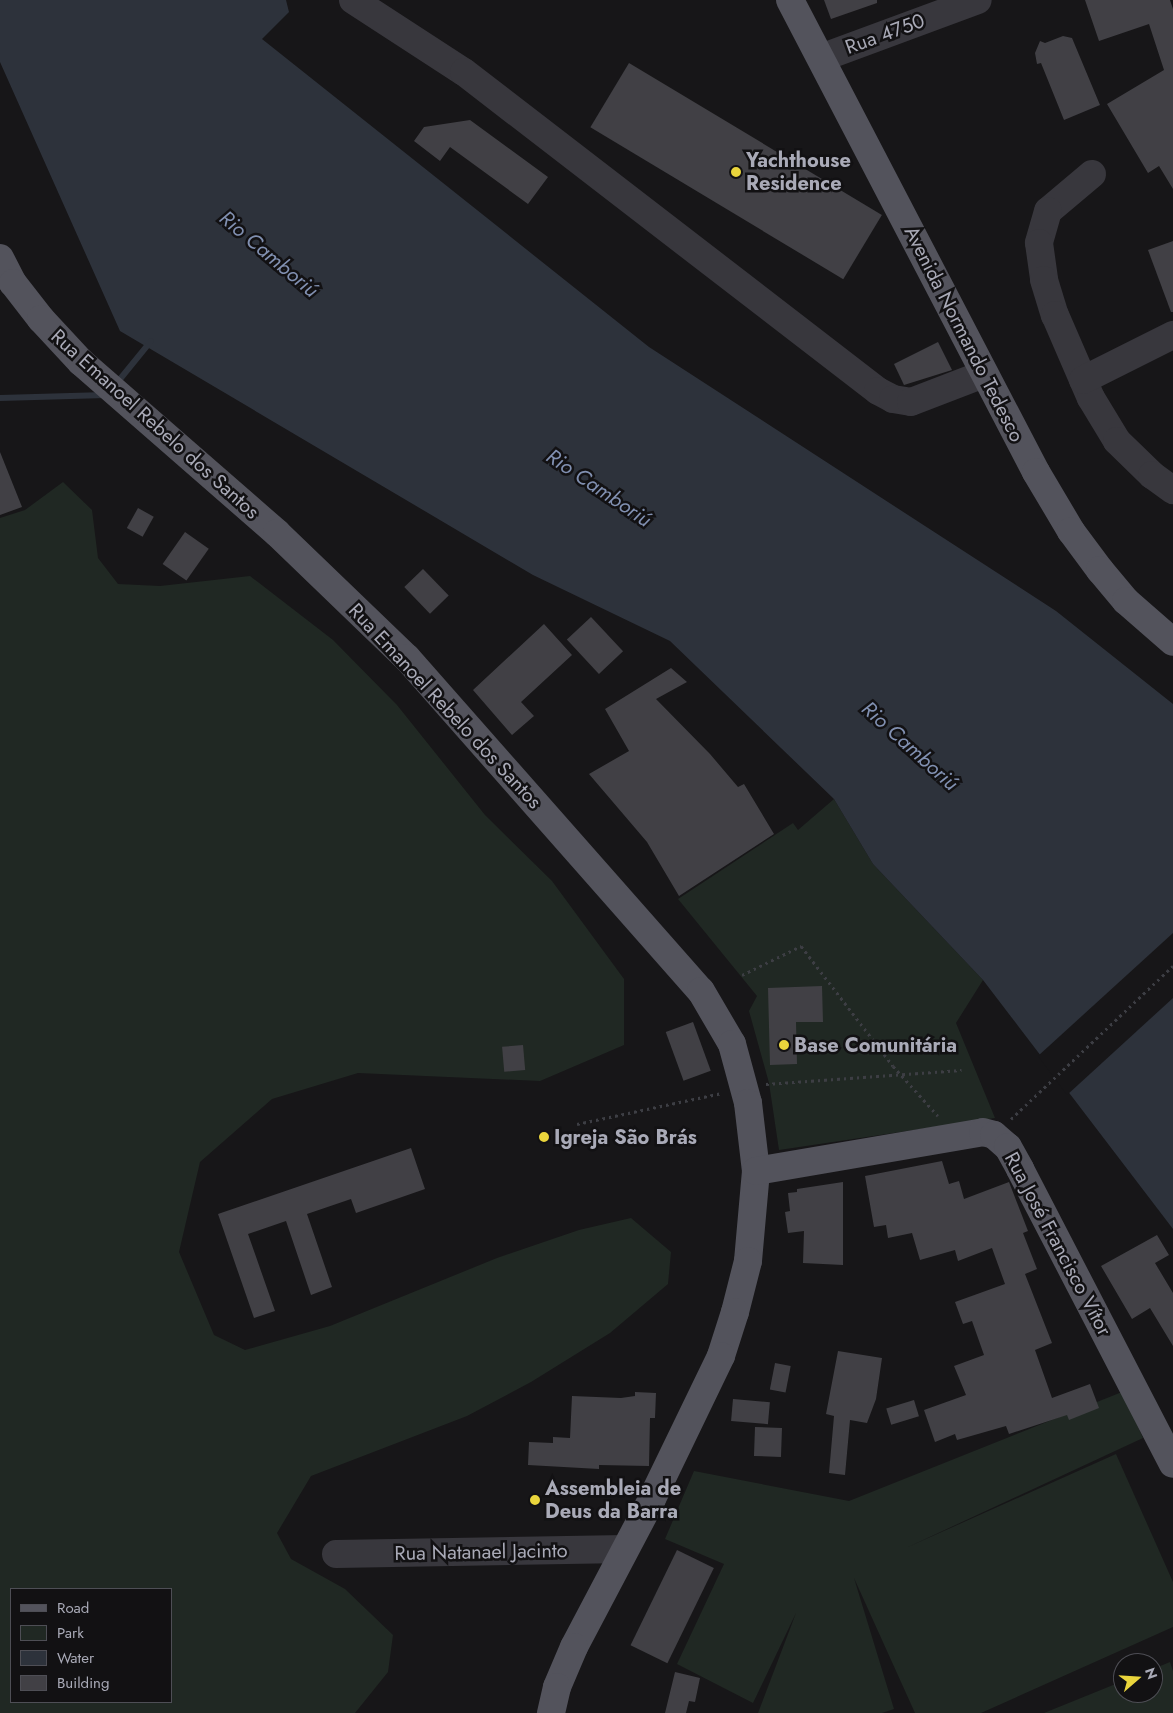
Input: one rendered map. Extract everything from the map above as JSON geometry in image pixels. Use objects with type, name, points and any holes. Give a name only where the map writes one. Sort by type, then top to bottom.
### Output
[{"type":"main road","name":"Avenida Normando Tedesco","points":[[790,0],[984,374],[1071,531],[1126,601],[1173,642]]},
{"type":"main road","name":"Rua Emanoel Rebelo dos Santos","points":[[0,258],[14,283],[41,320],[81,362],[277,533],[407,658],[701,990],[757,1086],[756,1171],[748,1262],[721,1356],[574,1647],[557,1687],[551,1713]]},
{"type":"main road","name":"Rua José Francisco Vítor","points":[[756,1171],[983,1132],[994,1135],[1008,1147],[1173,1464]]},
{"type":"street","points":[[353,0],[464,72],[878,391],[893,399],[911,402],[984,374]]},
{"type":"street","name":"Rua 4750","points":[[820,58],[978,0]]},
{"type":"street","points":[[1092,174],[1048,211],[1039,243],[1044,280],[1054,315],[1084,380],[1117,441],[1152,475],[1173,490]]},
{"type":"street","points":[[1084,380],[1173,336]]},
{"type":"street","name":"Rua Natanael Jacinto","points":[[336,1554],[625,1549]]},
{"type":"path","points":[[742,975],[801,946],[900,1074],[956,1137]]},
{"type":"path","points":[[1006,1124],[1173,966]]},
{"type":"path","points":[[577,1124],[757,1086],[962,1070]]},
{"type":"green space","points":[[63,482],[92,510],[98,558],[118,584],[160,586],[250,576],[333,640],[397,705],[485,815],[552,881],[624,979],[624,1045],[540,1081],[358,1073],[272,1099],[200,1162],[179,1252],[214,1335],[245,1350],[330,1326],[497,1258],[579,1230],[631,1218],[671,1252],[668,1284],[610,1333],[531,1382],[467,1416],[311,1476],[277,1533],[291,1559],[345,1589],[393,1635],[388,1672],[355,1713],[0,1713],[0,518],[25,510]]},
{"type":"green space","points":[[834,799],[873,864],[983,980],[956,1023],[995,1118],[779,1150],[769,1083],[749,1011],[757,996],[678,899],[793,823],[798,830]]},
{"type":"green space","points":[[1122,1392],[1143,1438],[908,1547],[1116,1454],[1173,1582],[1173,1627],[981,1713],[915,1713],[854,1578],[894,1709],[882,1713],[758,1713],[796,1613],[753,1703],[677,1664],[724,1564],[665,1539],[694,1471],[849,1501]]},
{"type":"green space","points":[[1170,1662],[1173,1671],[1173,1713],[1044,1713],[1113,1685],[1113,1703],[1163,1703],[1163,1665]]},
{"type":"water","name":"Rio Camboriú","points":[[0,0],[286,0],[289,12],[262,39],[649,347],[1056,611],[1173,704],[1173,1229],[983,980],[873,864],[834,799],[670,641],[533,575],[120,331],[0,62]]},
{"type":"pier","points":[[1173,933],[1173,998],[1067,1095],[1038,1056]]},
{"type":"building","points":[[824,0],[877,0],[877,3],[831,19]]},
{"type":"building","points":[[1085,0],[1170,0],[1173,9],[1173,189],[1159,166],[1148,173],[1107,104],[1164,70],[1149,24],[1099,41]]},
{"type":"building","points":[[1063,36],[1072,38],[1100,105],[1064,120],[1041,63],[1037,64],[1035,53],[1040,41],[1045,43]]},
{"type":"building","name":"Yachthouse Residence","points":[[629,63],[882,215],[843,279],[590,127]]},
{"type":"building","points":[[470,120],[548,177],[528,204],[450,147],[440,161],[414,141],[424,127]]},
{"type":"building","points":[[1173,241],[1173,312],[1171,312],[1148,250]]},
{"type":"building","points":[[938,342],[952,370],[904,385],[894,364]]},
{"type":"building","points":[[0,452],[22,507],[0,515]]},
{"type":"building","points":[[138,508],[154,517],[143,537],[127,528]]},
{"type":"building","points":[[185,532],[209,549],[186,581],[163,564]]},
{"type":"building","points":[[423,569],[449,596],[430,614],[404,587]]},
{"type":"building","points":[[591,617],[623,651],[599,674],[567,640]]},
{"type":"building","points":[[544,624],[572,655],[521,702],[534,716],[512,735],[473,690]]},
{"type":"building","points":[[671,668],[687,682],[656,699],[710,754],[738,787],[744,784],[774,834],[679,896],[647,842],[589,774],[629,751],[605,709]]},
{"type":"building","points":[[822,986],[823,1022],[796,1022],[797,1064],[770,1065],[768,988]]},
{"type":"building","points":[[693,1022],[711,1071],[684,1081],[666,1032]]},
{"type":"building","points":[[523,1045],[525,1070],[504,1072],[502,1047]]},
{"type":"building","points":[[411,1148],[425,1189],[356,1213],[351,1199],[307,1214],[332,1287],[311,1295],[286,1221],[248,1234],[275,1311],[254,1318],[218,1214]]},
{"type":"building","points":[[942,1161],[949,1184],[959,1181],[964,1199],[1009,1182],[1028,1231],[1023,1233],[1037,1269],[1025,1274],[1052,1343],[1035,1350],[1052,1398],[1090,1384],[1099,1408],[1069,1420],[1067,1415],[1009,1434],[1006,1426],[957,1440],[955,1434],[935,1442],[924,1410],[966,1395],[954,1366],[984,1355],[972,1321],[963,1324],[955,1302],[1005,1284],[992,1248],[958,1261],[955,1250],[920,1260],[912,1233],[888,1238],[886,1225],[874,1227],[865,1176]]},
{"type":"building","points":[[843,1182],[843,1265],[803,1263],[804,1231],[788,1233],[785,1212],[790,1211],[788,1193],[797,1192],[797,1189]]},
{"type":"building","points":[[1157,1235],[1169,1255],[1155,1263],[1173,1293],[1173,1346],[1150,1308],[1132,1319],[1101,1266]]},
{"type":"building","points":[[838,1351],[882,1358],[876,1399],[867,1423],[850,1420],[845,1475],[829,1473],[834,1416],[826,1414]]},
{"type":"building","points":[[775,1363],[791,1366],[786,1393],[770,1390]]},
{"type":"building","points":[[635,1392],[656,1393],[655,1418],[650,1418],[649,1466],[599,1465],[599,1469],[528,1465],[529,1442],[553,1443],[553,1437],[570,1438],[572,1396],[621,1398],[635,1396]]},
{"type":"building","points":[[733,1399],[770,1402],[768,1424],[731,1421]]},
{"type":"building","points":[[914,1400],[919,1416],[891,1425],[886,1408]]},
{"type":"building","points":[[755,1427],[782,1428],[781,1457],[754,1456]]},
{"type":"building","points":[[677,1550],[714,1568],[667,1663],[631,1645]]},
{"type":"building","points":[[675,1672],[700,1678],[695,1702],[689,1701],[686,1713],[665,1713]]},
{"type":"waterway","points":[[116,384],[151,341]]},
{"type":"waterway","points":[[0,398],[106,395]]},
{"type":"place","name":"Yachthouse Residence","points":[[736,172]]},
{"type":"place","name":"Base Comunitária","points":[[784,1045]]},
{"type":"place","name":"Igreja São Brás","points":[[544,1137]]},
{"type":"place","name":"Assembleia de Deus da Barra","points":[[535,1500]]}]
